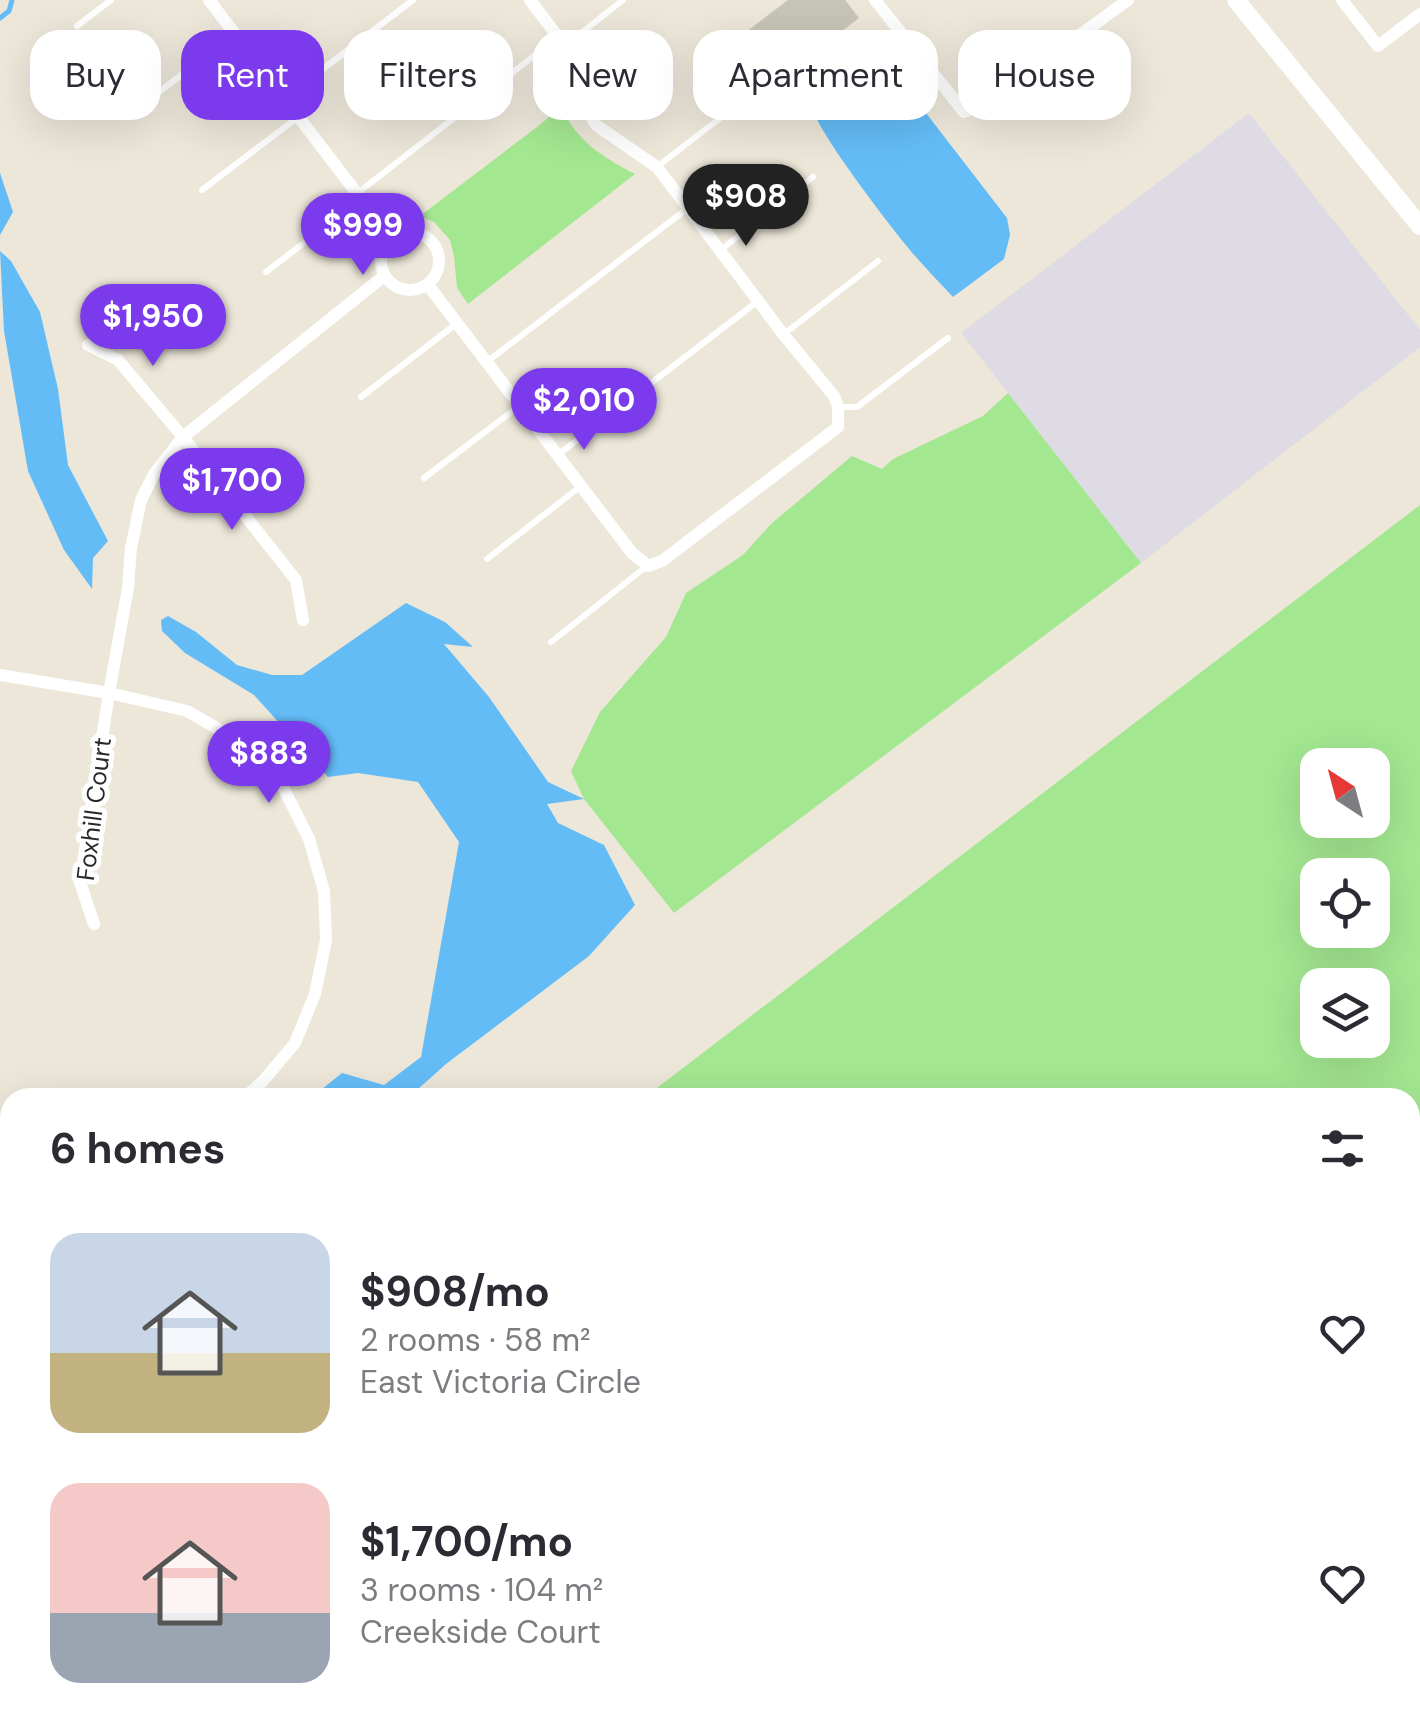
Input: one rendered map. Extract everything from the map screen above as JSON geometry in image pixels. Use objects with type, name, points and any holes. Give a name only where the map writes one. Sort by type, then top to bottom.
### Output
[{"type":"main road","points":[[1236,0],[1420,226]]},
{"type":"street","points":[[530,0],[553,30]]},
{"type":"street","points":[[875,0],[964,112],[986,103],[1128,0]]},
{"type":"street","points":[[1342,0],[1378,46],[1420,14]]},
{"type":"street","points":[[213,2],[232,30]]},
{"type":"street","points":[[300,120],[392,238]]},
{"type":"street","points":[[428,285],[632,552],[648,566],[662,561],[838,427],[834,396],[657,167],[593,120]]},
{"type":"street","points":[[418,233],[434,243],[440,261],[428,285],[408,291],[384,276],[382,256],[392,238],[418,233]]},
{"type":"street","name":"Foxhill Court","points":[[94,924],[80,882],[141,500],[154,474],[183,436],[384,276]]},
{"type":"street","points":[[88,345],[118,360],[296,580],[303,620]]},
{"type":"street","points":[[0,675],[109,692],[187,710],[242,742],[283,787],[309,840],[324,891],[326,940],[315,994],[295,1043],[255,1088]]},
{"type":"lane","points":[[78,26],[111,0]]},
{"type":"lane","points":[[324,68],[413,0]]},
{"type":"lane","points":[[578,30],[624,0]]},
{"type":"lane","points":[[266,272],[533,63]]},
{"type":"lane","points":[[161,90],[181,75]]},
{"type":"lane","points":[[202,190],[294,120]]},
{"type":"lane","points":[[657,167],[718,120]]},
{"type":"lane","points":[[720,250],[813,177]]},
{"type":"lane","points":[[487,362],[688,207]]},
{"type":"lane","points":[[783,334],[878,261]]},
{"type":"lane","points":[[558,455],[758,301]]},
{"type":"lane","points":[[361,396],[457,324]]},
{"type":"lane","points":[[838,407],[858,408],[948,338]]},
{"type":"lane","points":[[424,478],[519,406]]},
{"type":"lane","points":[[487,559],[582,486]]},
{"type":"lane","points":[[551,642],[648,566]]},
{"type":"shaded area","points":[[1249,113],[1420,330],[1420,347],[1141,563],[961,333]]},
{"type":"green space","points":[[545,120],[569,120],[592,147],[635,174],[468,304],[457,288],[450,240],[434,222],[420,216]]},
{"type":"green space","points":[[1008,393],[1141,563],[674,913],[584,799],[571,771],[600,712],[666,637],[686,593],[743,555],[771,524],[852,456],[882,469],[893,459],[983,416]]},
{"type":"green space","points":[[1420,505],[1420,1088],[657,1088]]},
{"type":"water","points":[[818,120],[931,120],[1007,218],[1010,235],[1004,259],[953,297],[875,205]]},
{"type":"water","points":[[0,173],[13,212],[0,235]]},
{"type":"water","points":[[0,251],[11,261],[40,312],[58,389],[68,465],[108,541],[93,558],[92,589],[64,550],[28,471],[4,331]]},
{"type":"water","points":[[406,603],[445,622],[473,647],[444,644],[489,697],[548,782],[584,799],[547,804],[558,823],[604,845],[635,905],[589,956],[419,1088],[323,1088],[342,1073],[384,1085],[421,1057],[459,842],[418,782],[358,773],[328,777],[254,695],[185,653],[162,631],[161,620],[168,616],[196,632],[237,665],[272,675],[302,675]]},
{"type":"building","points":[[788,0],[845,0],[859,18],[843,30],[749,30]]},
{"type":"waterway","points":[[0,18],[9,11],[12,0]]}]
